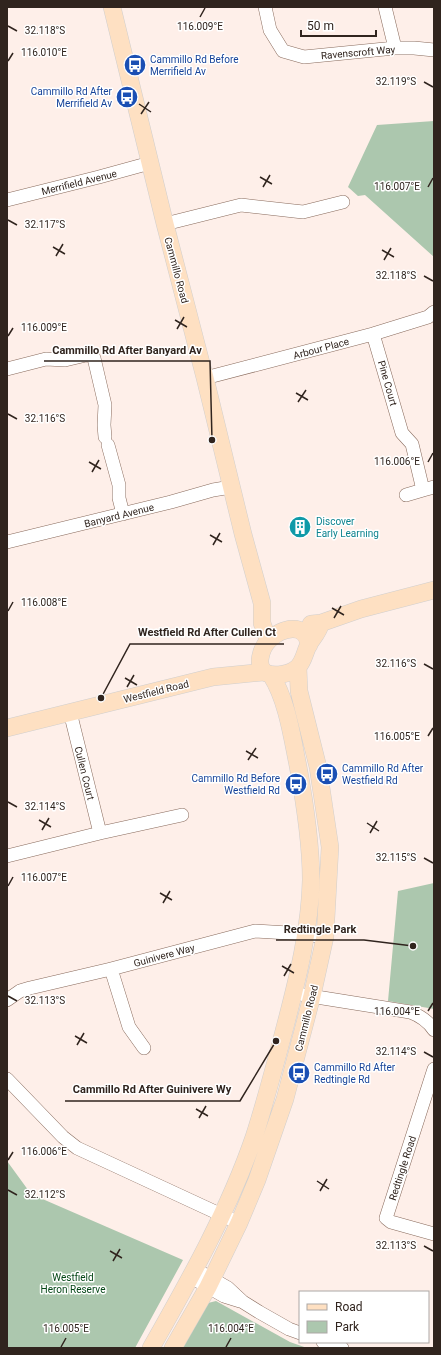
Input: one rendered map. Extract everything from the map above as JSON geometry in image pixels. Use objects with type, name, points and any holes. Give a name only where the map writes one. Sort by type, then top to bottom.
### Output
[{"type":"main road","name":"Cammillo Road","points":[[112,7],[231,487],[262,603],[262,623],[268,640]]},
{"type":"main road","points":[[321,623],[317,633],[308,645],[305,656],[298,667],[285,674],[265,668],[268,640],[290,630],[308,624],[321,623],[361,608],[434,590]]},
{"type":"main road","name":"Cammillo Road","points":[[262,603],[269,610],[278,626],[290,630]]},
{"type":"main road","points":[[290,630],[305,635],[308,645]]},
{"type":"main road","name":"Cammillo Road","points":[[173,1348],[211,1283],[257,1180],[285,1099],[312,996],[325,937],[330,847],[318,767],[299,691],[298,667]]},
{"type":"main road","name":"Cammillo Road","points":[[151,1348],[193,1273],[221,1215],[254,1136],[294,993],[306,934],[311,880],[310,846],[304,796],[282,697],[265,668]]},
{"type":"main road","name":"Westfield Road","points":[[7,728],[213,676],[265,668]]},
{"type":"street","name":"Ravenscroft Way","points":[[265,7],[270,30],[283,52],[304,56],[395,48],[434,50]]},
{"type":"street","points":[[385,7],[395,48]]},
{"type":"street","name":"Merrifield Avenue","points":[[7,200],[150,163]]},
{"type":"street","points":[[165,224],[241,204],[304,212],[344,202]]},
{"type":"street","name":"Arbour Place","points":[[205,378],[373,334],[428,317],[434,312]]},
{"type":"street","name":"Pine Court","points":[[373,334],[402,433],[412,444],[428,488]]},
{"type":"street","points":[[7,369],[46,359],[65,360],[86,355],[94,358],[105,405],[104,425],[123,514]]},
{"type":"street","name":"Banyard Avenue","points":[[7,542],[123,514],[213,490],[231,487]]},
{"type":"street","points":[[406,495],[428,488]]},
{"type":"street","name":"Cullen Court","points":[[70,712],[100,833]]},
{"type":"street","points":[[7,856],[182,815]]},
{"type":"street","name":"Guinivere Way","points":[[7,1000],[20,991],[30,988],[111,969],[255,931],[306,934],[325,937]]},
{"type":"street","points":[[111,969],[129,1027],[144,1048]]},
{"type":"street","points":[[294,993],[410,1012],[426,1020],[434,1030]]},
{"type":"street","name":"Redtingle Road","points":[[434,1068],[386,1218],[391,1222],[434,1234]]},
{"type":"street","points":[[7,1080],[63,1137],[77,1148],[239,1223]]},
{"type":"street","points":[[193,1273],[211,1283],[228,1288],[243,1302],[277,1322],[299,1333]]},
{"type":"street","points":[[326,1343],[342,1348]]},
{"type":"green space","points":[[434,121],[434,257],[365,195],[358,196],[348,187],[377,125]]},
{"type":"green space","points":[[434,883],[434,1009],[388,1001],[398,891]]},
{"type":"green space","name":"Westfield Heron Reserve","points":[[7,1161],[31,1194],[183,1260],[135,1348],[7,1348]]},
{"type":"green space","points":[[216,1301],[290,1342],[307,1348],[181,1348],[208,1303]]},
{"type":"place","name":"Cammillo Rd Before Merrifield Av","points":[[135,65]]},
{"type":"place","name":"Cammillo Rd After Merrifield Av","points":[[127,97]]},
{"type":"place","name":"Cammillo Rd After Banyard Av","points":[[212,440]]},
{"type":"place","name":"Discover Early Learning","points":[[300,527]]},
{"type":"place","name":"Westfield Rd After Cullen Ct","points":[[101,698]]},
{"type":"place","name":"Cammillo Rd After Westfield Rd","points":[[327,774]]},
{"type":"place","name":"Cammillo Rd Before Westfield Rd","points":[[296,784]]},
{"type":"place","name":"Redtingle Park","points":[[413,946]]},
{"type":"place","name":"Cammillo Rd After Guinivere Wy","points":[[276,1041]]},
{"type":"place","name":"Cammillo Rd After Redtingle Rd","points":[[299,1073]]}]
